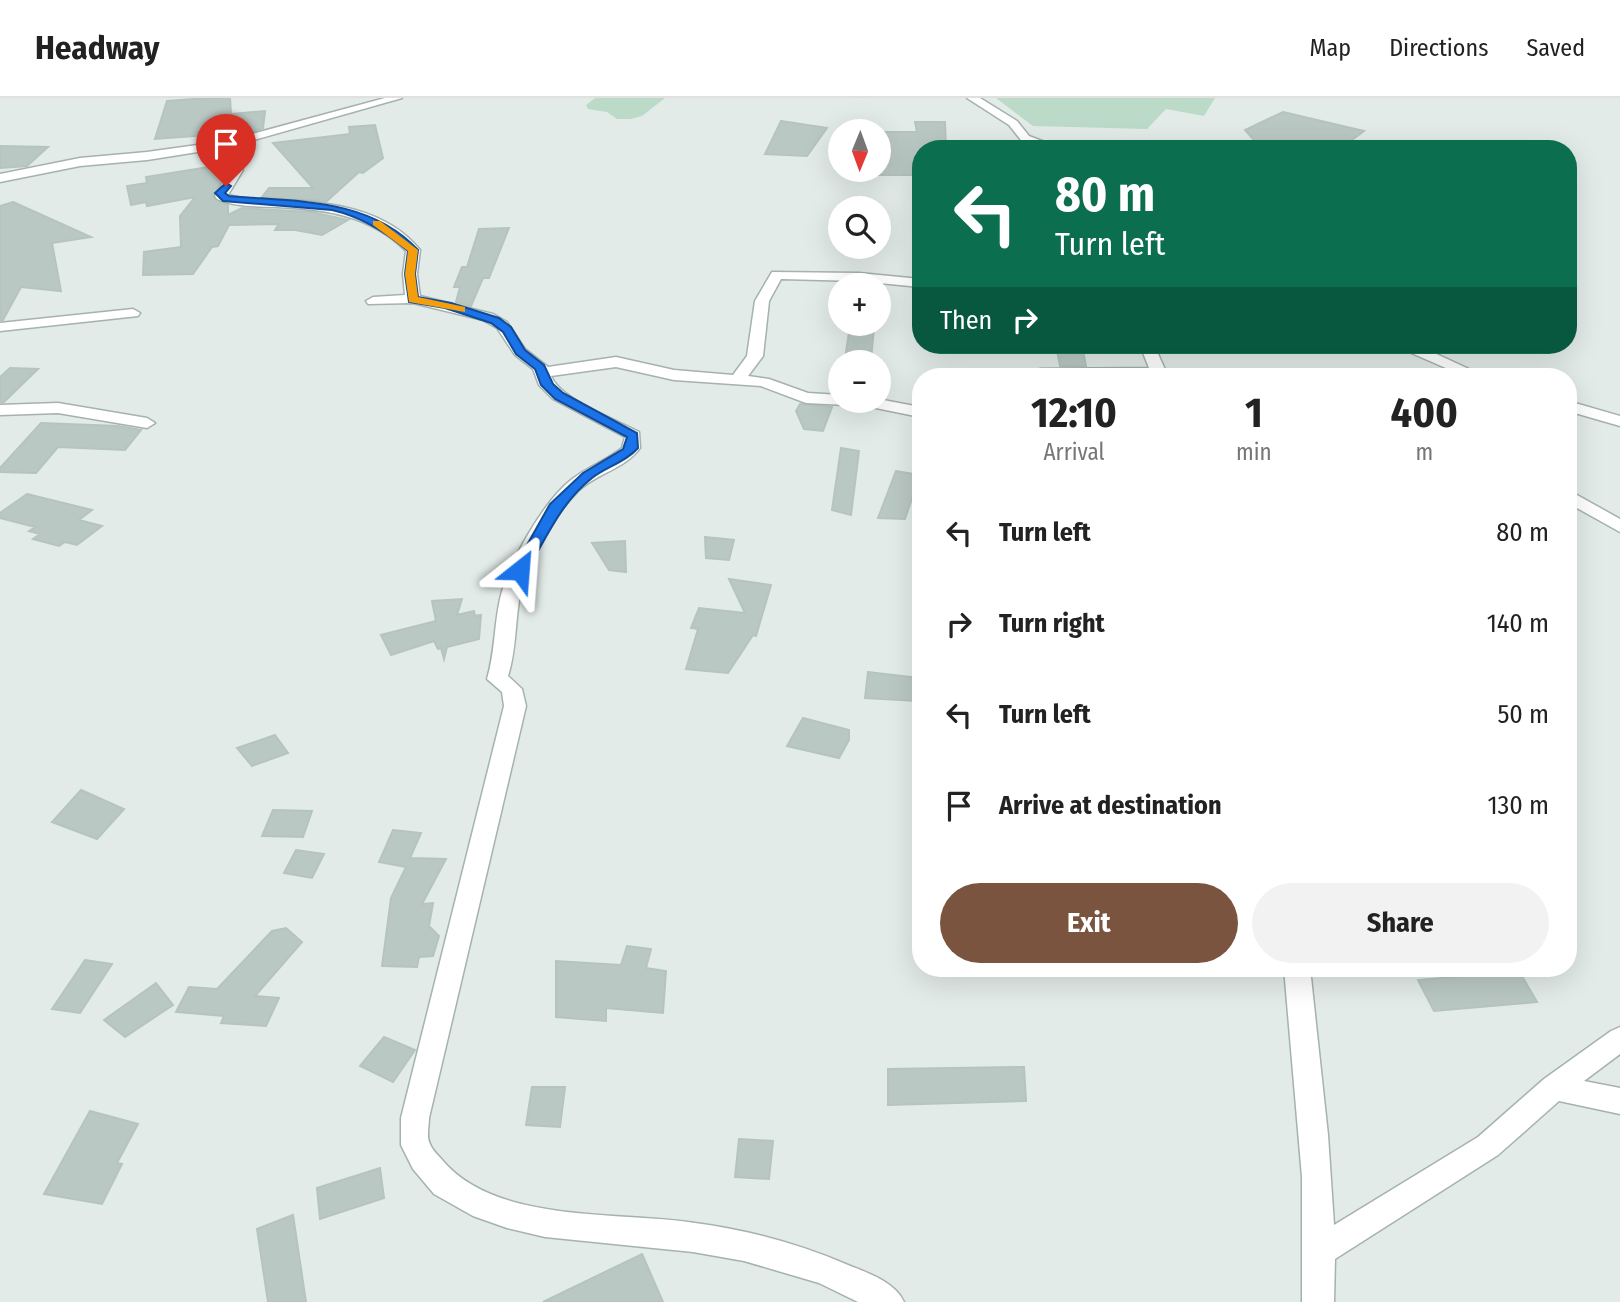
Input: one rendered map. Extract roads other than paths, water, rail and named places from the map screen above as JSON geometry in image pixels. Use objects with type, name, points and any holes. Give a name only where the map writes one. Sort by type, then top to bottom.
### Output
[{"type":"street","points":[[0,178],[80,162],[147,156],[227,144],[397,98]]},
{"type":"street","points":[[972,98],[1013,123],[1028,140]]},
{"type":"street","points":[[227,144],[237,170],[220,196],[236,201],[332,208],[377,223],[413,250],[410,274],[413,299]]},
{"type":"street","points":[[738,379],[755,356],[762,301],[777,275],[859,277],[912,282]]},
{"type":"street","points":[[373,301],[413,299],[447,305],[495,320],[507,330],[520,352],[544,372],[547,385],[559,396],[633,435],[633,443],[624,456],[587,475],[555,507],[518,576],[508,609],[507,645],[497,679],[510,686],[515,696],[515,706],[415,1118],[415,1145],[432,1175],[454,1193],[507,1215],[552,1223],[693,1237],[774,1254],[830,1272],[888,1302]]},
{"type":"street","points":[[0,327],[133,313]]},
{"type":"street","points":[[1423,354],[1450,368]]},
{"type":"street","points":[[544,372],[616,362],[674,375],[773,384],[806,398],[866,401],[912,410]]},
{"type":"street","points":[[0,410],[58,408],[148,423]]},
{"type":"street","points":[[1577,409],[1620,421]]},
{"type":"street","points":[[1577,500],[1620,526]]},
{"type":"street","points":[[1298,977],[1313,1124],[1321,1250],[1318,1302]]},
{"type":"street","points":[[1321,1250],[1488,1146],[1554,1088],[1620,1039]]},
{"type":"street","points":[[1554,1088],[1620,1101]]}]
